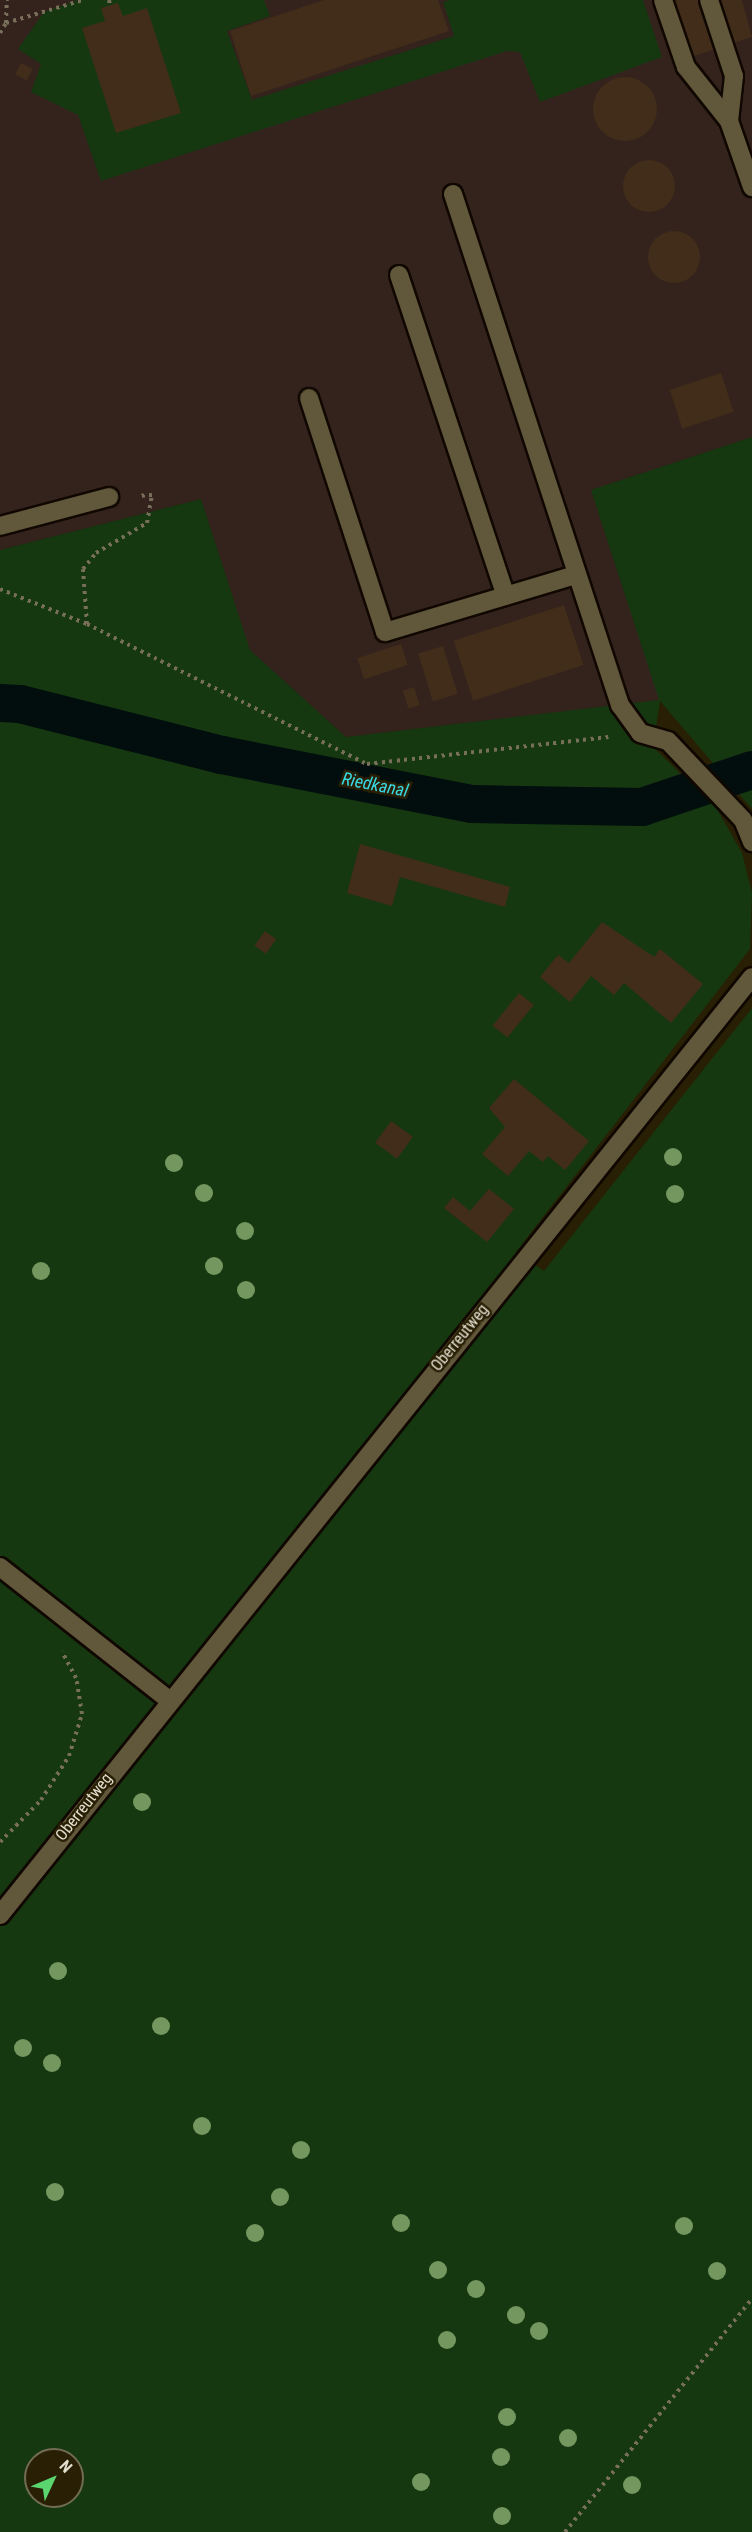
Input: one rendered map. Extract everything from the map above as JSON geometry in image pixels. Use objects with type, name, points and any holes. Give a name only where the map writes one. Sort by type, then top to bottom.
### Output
[{"type":"lane","points":[[663,0],[686,67],[729,121],[752,187]]},
{"type":"lane","points":[[709,0],[734,76],[729,121]]},
{"type":"lane","points":[[453,194],[575,575],[621,705],[640,733],[668,741],[743,820],[752,842]]},
{"type":"lane","points":[[399,275],[506,596]]},
{"type":"lane","points":[[309,398],[385,632],[575,575]]},
{"type":"lane","points":[[0,526],[109,497]]},
{"type":"lane","name":"Oberreutweg","points":[[0,1915],[168,1699],[752,977]]},
{"type":"lane","points":[[0,1567],[168,1699]]},
{"type":"path","points":[[0,33],[6,23],[7,0]]},
{"type":"path","points":[[6,23],[83,0]]},
{"type":"path","points":[[87,624],[83,569],[96,553],[147,523],[152,510],[152,495],[109,497]]},
{"type":"path","points":[[0,589],[87,624],[367,764],[640,733]]},
{"type":"path","points":[[0,1842],[41,1800],[69,1756],[81,1714],[76,1678],[56,1641]]},
{"type":"path","points":[[565,2532],[752,2299]]},
{"type":"shaded area","points":[[0,0],[752,0],[752,437],[591,490],[660,700],[346,737],[250,651],[201,499],[0,550]]},
{"type":"green space","points":[[78,0],[264,0],[270,16],[227,31],[252,100],[454,36],[443,2],[450,0],[643,0],[662,57],[540,102],[520,52],[507,51],[101,181],[78,115],[31,92],[41,64],[18,49],[44,12]]},
{"type":"green space","points":[[752,437],[752,809],[660,701],[653,747],[717,809],[742,853],[752,893],[750,949],[516,1252],[544,1271],[752,1008],[752,2532],[0,2532],[0,550],[201,499],[250,650],[346,737],[659,700],[591,490]]},
{"type":"building","points":[[324,0],[438,0],[449,31],[251,96],[230,31]]},
{"type":"building","points":[[672,0],[742,0],[752,37],[691,57]]},
{"type":"building","points":[[118,3],[123,16],[147,8],[181,113],[116,133],[82,28],[105,21],[101,8]]},
{"type":"building","points":[[21,63],[33,69],[27,80],[15,75]]},
{"type":"building","points":[[625,77],[643,83],[651,91],[657,109],[651,127],[643,135],[625,141],[607,135],[599,127],[593,109],[599,91],[607,83]]},
{"type":"building","points":[[649,160],[663,164],[671,172],[675,186],[671,200],[663,208],[649,212],[635,208],[627,200],[623,186],[627,172],[635,164]]},
{"type":"building","points":[[669,231],[679,231],[688,235],[696,243],[700,257],[696,271],[688,279],[679,283],[669,283],[660,279],[652,271],[648,262],[648,252],[652,243],[660,235]]},
{"type":"building","points":[[721,373],[734,412],[682,429],[670,390]]},
{"type":"building","points":[[564,605],[583,665],[473,701],[454,641]]},
{"type":"building","points":[[401,644],[408,665],[364,679],[357,658]]},
{"type":"building","points":[[443,646],[458,694],[433,701],[418,654]]},
{"type":"building","points":[[414,687],[420,705],[408,709],[403,691]]},
{"type":"building","points":[[360,844],[510,887],[505,907],[400,877],[392,906],[347,893]]},
{"type":"building","points":[[602,922],[654,957],[660,949],[703,984],[671,1023],[624,983],[614,995],[591,976],[570,1002],[540,977],[558,955],[569,963]]},
{"type":"building","points":[[265,931],[276,939],[266,954],[254,946]]},
{"type":"building","points":[[519,993],[534,1005],[507,1038],[493,1026]]},
{"type":"building","points":[[514,1079],[589,1141],[565,1170],[548,1156],[543,1162],[529,1151],[508,1176],[482,1154],[505,1127],[489,1108]]},
{"type":"building","points":[[391,1121],[413,1137],[397,1159],[375,1143]]},
{"type":"building","points":[[489,1189],[514,1209],[487,1242],[444,1208],[453,1197],[470,1211]]},
{"type":"waterway","name":"Riedkanal","points":[[0,703],[20,704],[222,755],[472,804],[642,807],[752,770]]}]
